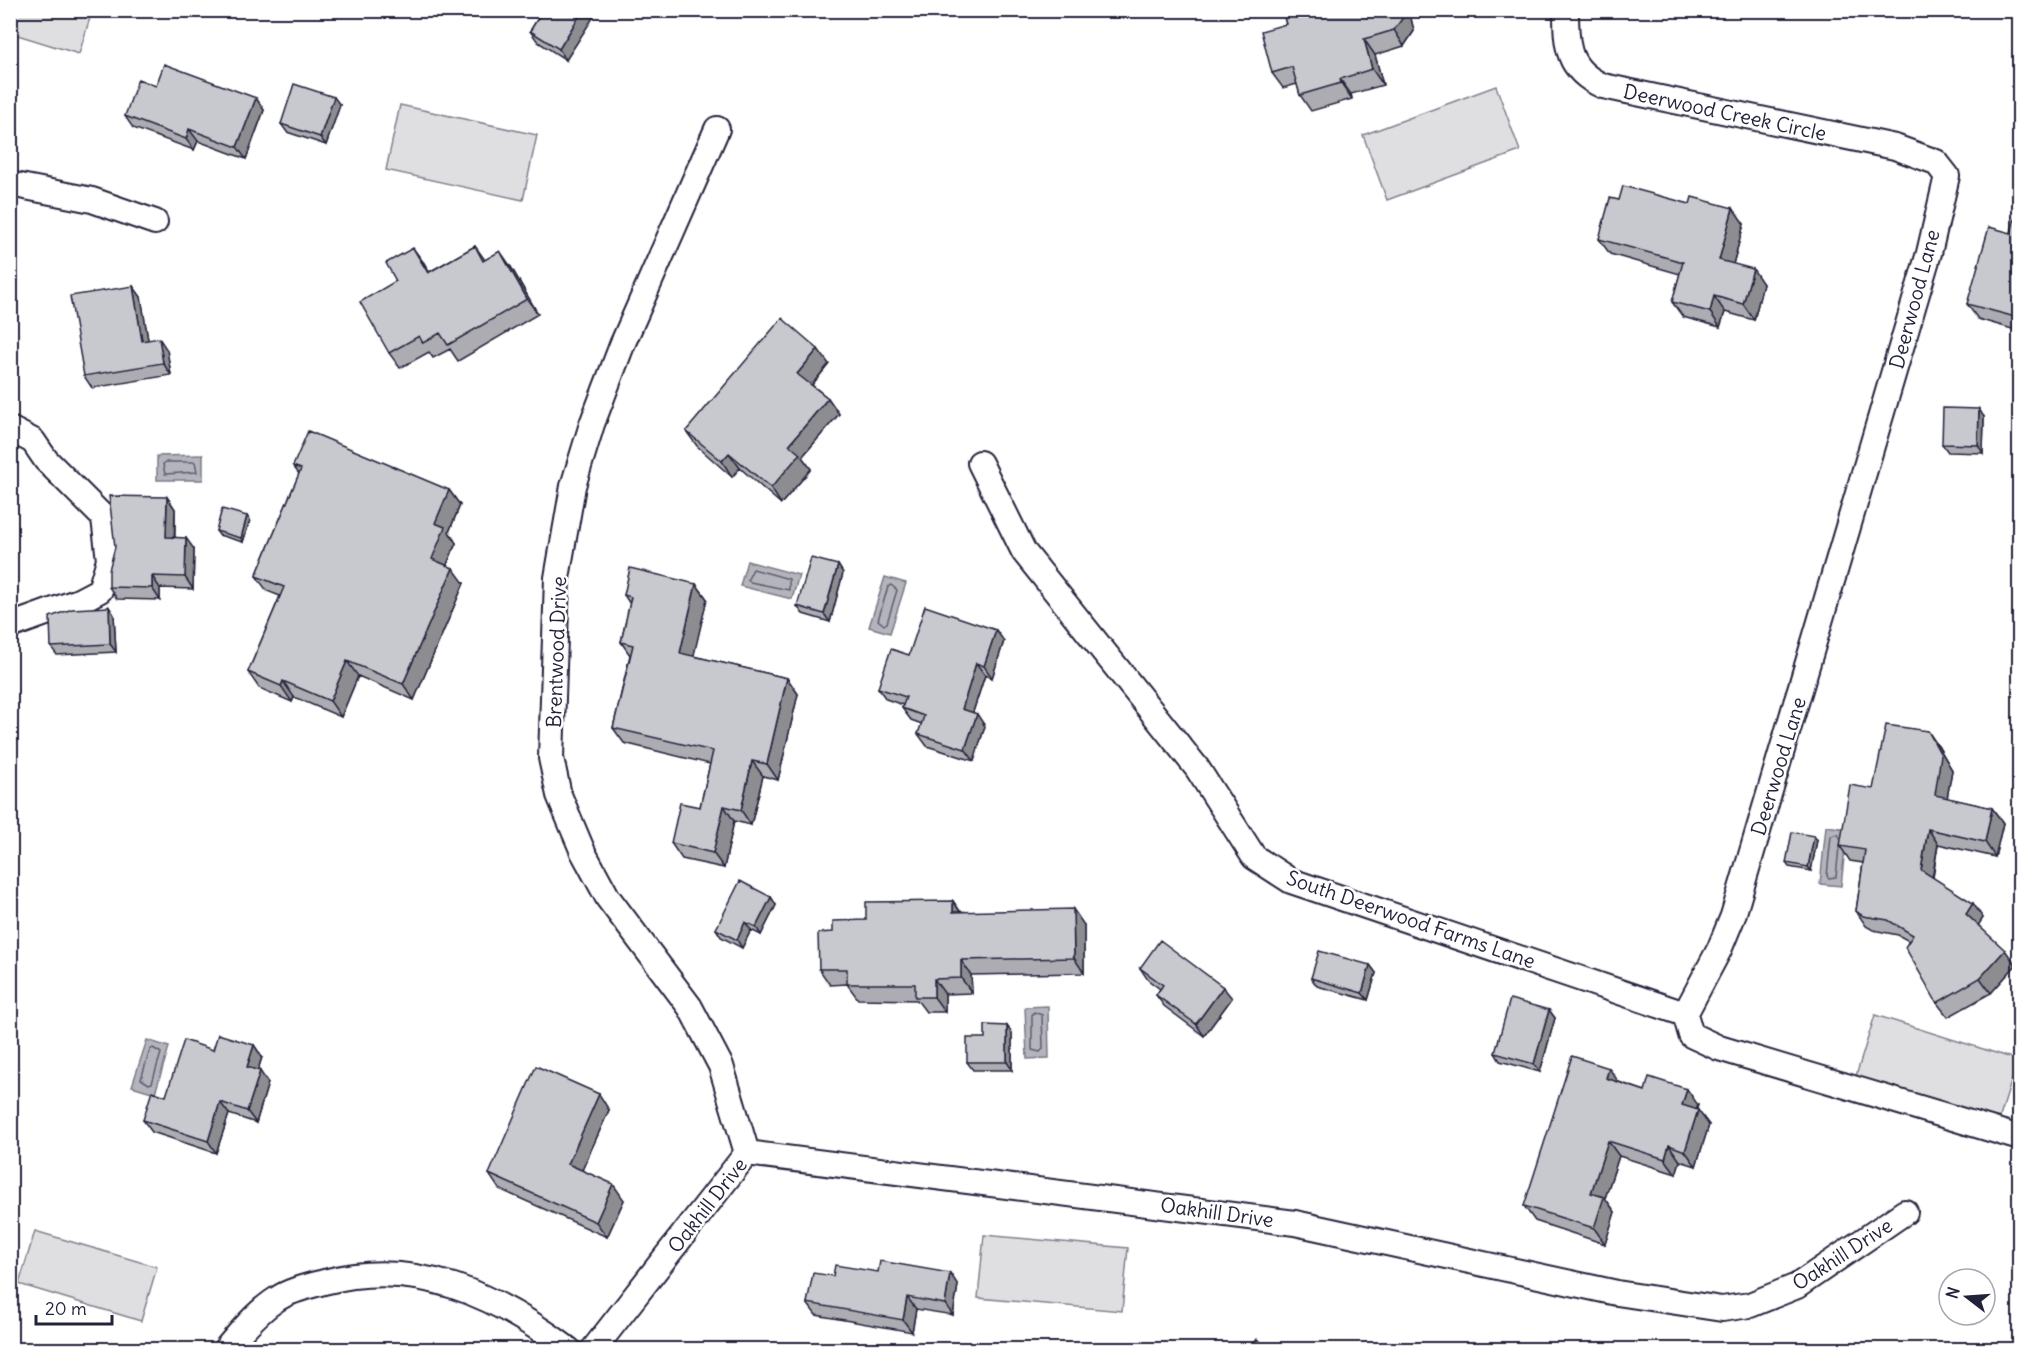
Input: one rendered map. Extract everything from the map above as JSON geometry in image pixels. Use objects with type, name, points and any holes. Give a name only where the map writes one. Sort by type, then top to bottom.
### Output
[{"type":"street","name":"Deerwood Creek Circle","points":[[1566,10],[1566,39],[1570,57],[1590,80],[1603,86],[1895,147],[1936,162]]},
{"type":"street","name":"Brentwood Drive","points":[[717,129],[622,345],[592,424],[573,486],[557,578],[551,758],[559,795],[583,852],[608,898],[690,1007],[722,1066],[747,1153]]},
{"type":"street","name":"Deerwood Lane","points":[[1685,1014],[1719,950],[1733,916],[1836,573],[1929,253],[1947,176],[1936,162]]},
{"type":"street","points":[[10,184],[92,200],[155,222]]},
{"type":"street","points":[[10,429],[33,441],[46,460],[104,518],[109,560],[100,590],[80,601],[10,626]]},
{"type":"street","name":"South Deerwood Farms Lane","points":[[980,463],[1024,552],[1197,768],[1254,857],[1291,880],[1685,1014]]},
{"type":"street","points":[[1685,1014],[1692,1035],[1719,1048],[2019,1138]]},
{"type":"street","name":"Oakhill Drive","points":[[593,1350],[747,1153],[1295,1223],[1617,1293],[1722,1309],[1750,1305],[1797,1286],[1905,1212]]},
{"type":"street","points":[[225,1350],[278,1298],[352,1275],[399,1273],[453,1284],[532,1322],[569,1350]]},
{"type":"shaded area","points":[[10,11],[92,11],[79,54],[11,33]]},
{"type":"shaded area","points":[[1496,86],[1520,151],[1387,200],[1363,135]]},
{"type":"shaded area","points":[[400,105],[537,135],[523,200],[386,170]]},
{"type":"shaded area","points":[[1875,1015],[2018,1060],[1999,1120],[1856,1076]]},
{"type":"shaded area","points":[[35,1231],[157,1267],[141,1321],[19,1284]]},
{"type":"shaded area","points":[[984,1235],[1128,1248],[1122,1311],[978,1298]]},
{"type":"water","points":[[203,455],[203,480],[157,480],[157,456]]},
{"type":"water","points":[[747,561],[799,575],[792,599],[740,586]]},
{"type":"water","points":[[885,577],[906,583],[890,633],[869,627]]},
{"type":"water","points":[[1826,826],[1847,829],[1841,886],[1820,884]]},
{"type":"water","points":[[1048,1006],[1049,1058],[1027,1059],[1025,1007]]},
{"type":"water","points":[[147,1040],[169,1047],[155,1093],[132,1086]]},
{"type":"building","points":[[543,10],[583,10],[559,49],[530,31]]},
{"type":"building","points":[[1282,10],[1402,10],[1404,16],[1394,30],[1364,39],[1372,69],[1340,79],[1341,83],[1300,95],[1292,67],[1272,73],[1261,31],[1286,24]]},
{"type":"building","points":[[2019,49],[2019,72],[2013,70]]},
{"type":"building","points":[[164,64],[256,98],[237,147],[189,129],[186,139],[125,116],[138,79],[156,86]]},
{"type":"building","points":[[294,84],[334,97],[320,137],[281,124]]},
{"type":"building","points":[[2019,159],[2019,177],[2015,176]]},
{"type":"building","points":[[1623,186],[1690,204],[1692,197],[1733,208],[1719,260],[1753,269],[1743,304],[1714,296],[1710,312],[1672,302],[1683,262],[1599,239],[1610,198],[1619,200]]},
{"type":"building","points":[[2019,202],[2019,318],[1967,304],[1989,227],[2011,233]]},
{"type":"building","points":[[475,246],[483,261],[500,251],[527,299],[448,345],[440,333],[423,343],[419,336],[389,353],[360,302],[396,281],[386,263],[413,248],[428,273]]},
{"type":"building","points":[[133,286],[142,341],[159,338],[163,363],[84,376],[70,296]]},
{"type":"building","points":[[782,318],[818,349],[797,374],[828,398],[789,445],[800,454],[771,488],[729,453],[722,461],[686,431]]},
{"type":"building","points":[[1943,408],[1979,409],[1978,445],[1942,444]]},
{"type":"building","points":[[308,431],[449,490],[435,523],[445,527],[432,559],[453,568],[403,684],[347,661],[330,701],[283,681],[281,686],[248,672],[284,587],[256,576],[301,469],[293,466]]},
{"type":"building","points":[[109,496],[167,497],[166,537],[186,538],[185,577],[152,576],[152,588],[109,587],[109,570],[115,547]]},
{"type":"building","points":[[222,509],[247,516],[241,538],[216,531]]},
{"type":"building","points":[[811,558],[838,565],[824,614],[797,606]]},
{"type":"building","points":[[630,568],[696,584],[680,653],[787,678],[767,764],[752,761],[741,810],[724,806],[713,853],[671,843],[680,803],[700,807],[713,751],[613,728],[633,645],[621,642],[631,597],[624,595]]},
{"type":"building","points":[[925,606],[996,630],[984,666],[976,663],[962,709],[977,714],[965,749],[918,734],[924,716],[902,708],[906,697],[878,688],[891,649],[909,655]]},
{"type":"building","points":[[109,607],[110,644],[51,647],[50,617],[72,609]]},
{"type":"building","points":[[1886,725],[1928,731],[1941,755],[1935,795],[1992,808],[1985,842],[1928,829],[1921,870],[1973,903],[1966,914],[2005,950],[1980,978],[1937,1003],[1905,947],[1913,935],[1888,920],[1863,916],[1856,911],[1865,850],[1840,846],[1850,785],[1873,789]]},
{"type":"building","points":[[1792,832],[1814,836],[1808,867],[1786,863]]},
{"type":"building","points":[[740,881],[771,897],[756,927],[745,922],[737,940],[716,929]]},
{"type":"building","points":[[953,901],[953,912],[1073,909],[1074,958],[961,960],[961,978],[934,979],[934,997],[915,997],[915,984],[847,984],[847,969],[819,969],[818,933],[833,932],[833,921],[866,920],[866,902]]},
{"type":"building","points":[[1160,940],[1223,987],[1196,1024],[1156,995],[1163,985],[1140,968]]},
{"type":"building","points":[[1319,951],[1370,965],[1362,993],[1311,978]]},
{"type":"building","points":[[1510,999],[1549,1010],[1534,1064],[1495,1053]]},
{"type":"building","points":[[985,1025],[1007,1026],[1007,1062],[967,1062],[967,1038],[985,1038]]},
{"type":"building","points":[[218,1034],[254,1045],[247,1067],[260,1071],[247,1111],[220,1102],[208,1141],[143,1120],[152,1091],[166,1096],[184,1040],[213,1050]]},
{"type":"building","points":[[1572,1056],[1609,1068],[1606,1078],[1645,1091],[1649,1077],[1687,1089],[1682,1105],[1698,1110],[1685,1151],[1669,1145],[1665,1159],[1608,1141],[1591,1193],[1604,1197],[1594,1228],[1524,1206]]},
{"type":"building","points":[[536,1066],[599,1094],[568,1164],[613,1184],[596,1222],[489,1174]]},
{"type":"building","points":[[880,1261],[950,1273],[945,1304],[907,1297],[903,1320],[807,1303],[813,1273],[833,1276],[835,1265],[878,1272]]},
{"type":"building","points":[[1257,1339],[1272,1350],[1250,1350]]}]
